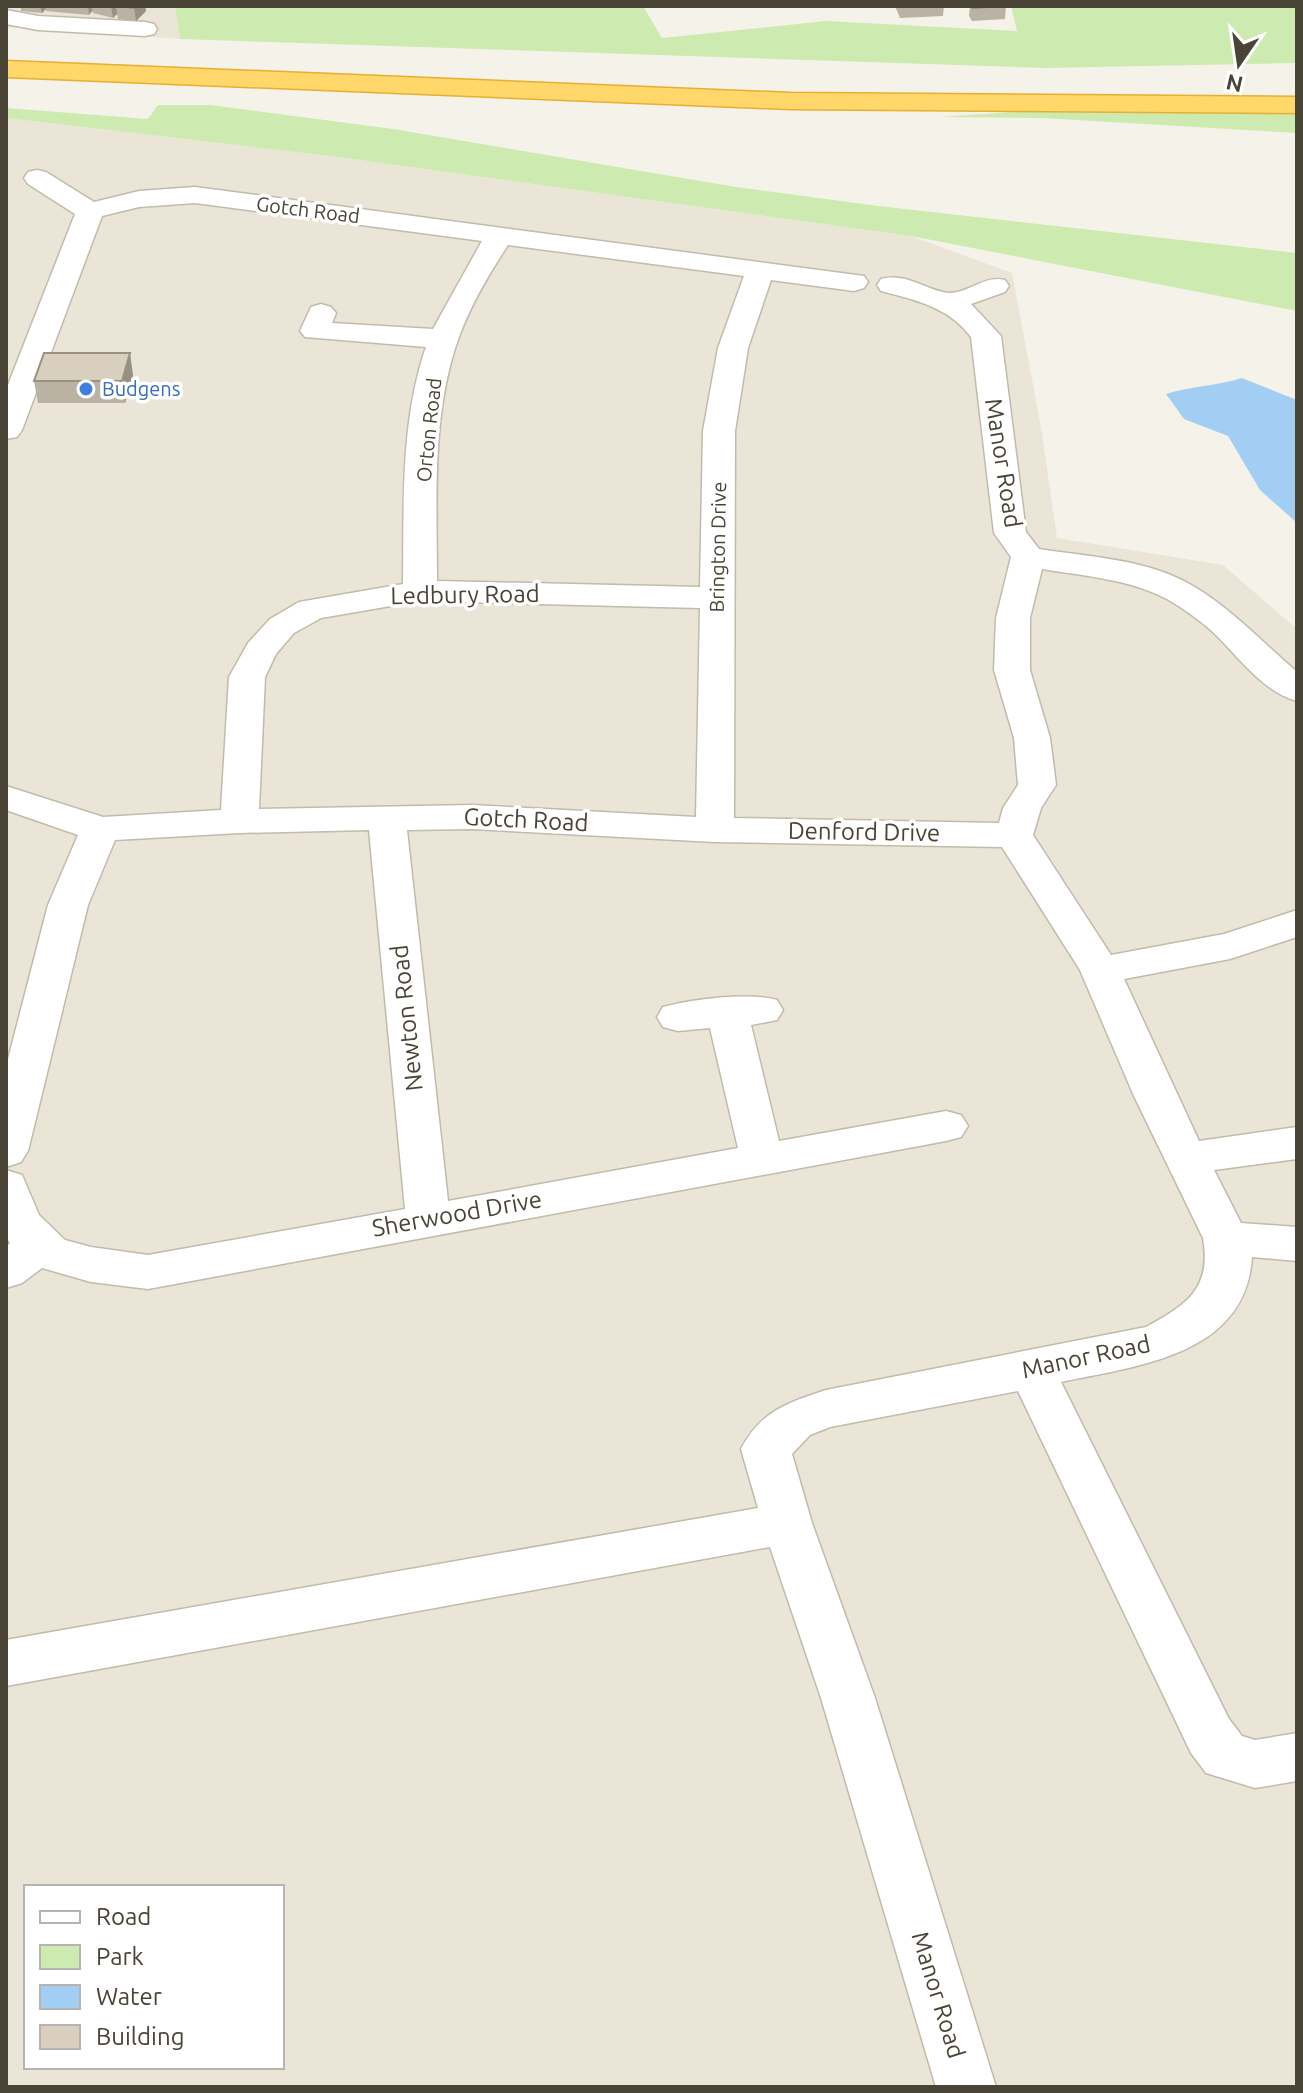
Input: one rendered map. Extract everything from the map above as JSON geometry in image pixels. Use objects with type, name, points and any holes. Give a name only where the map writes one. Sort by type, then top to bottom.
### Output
[{"type":"highway","points":[[6,52],[792,83],[1297,88]]},
{"type":"highway","points":[[6,69],[791,101],[1297,105]]},
{"type":"street","points":[[6,17],[23,21],[145,29]]},
{"type":"street","points":[[6,430],[14,388],[90,211],[37,178]]},
{"type":"street","name":"Gotch Road","points":[[90,211],[139,199],[195,195],[854,282]]},
{"type":"street","name":"Orton Road","points":[[420,591],[422,459],[427,401],[444,339],[480,266],[499,237]]},
{"type":"street","name":"Brington Drive","points":[[715,830],[719,431],[733,348],[760,270]]},
{"type":"street","name":"Manor Road","points":[[891,285],[951,302],[967,313],[986,336],[1010,533],[1028,557],[1013,618],[1012,670],[1032,738],[1037,785],[1022,808],[1014,835],[1100,970],[1155,1096],[1226,1238],[1230,1260],[1217,1299],[1199,1320],[1157,1343],[826,1409],[793,1421],[766,1449],[787,1523],[848,1698],[966,2087]]},
{"type":"street","points":[[951,302],[995,286]]},
{"type":"street","points":[[312,334],[444,339]]},
{"type":"street","points":[[1028,557],[1134,574],[1180,592],[1229,628],[1240,642],[1297,690]]},
{"type":"street","name":"Ledbury Road","points":[[239,821],[247,677],[260,650],[282,626],[311,609],[420,591],[716,598]]},
{"type":"street","name":"Gotch Road","points":[[6,797],[100,829],[239,821],[472,817],[715,830]]},
{"type":"street","name":"Newton Road","points":[[387,818],[428,1219]]},
{"type":"street","points":[[6,1151],[68,905],[100,829]]},
{"type":"street","name":"Denford Drive","points":[[715,830],[1014,835]]},
{"type":"street","points":[[1100,970],[1230,946],[1297,923]]},
{"type":"street","points":[[678,1017],[744,1011],[762,1159]]},
{"type":"street","name":"Sherwood Drive","points":[[6,1186],[23,1258],[148,1272],[946,1126]]},
{"type":"street","points":[[1188,1158],[1297,1143]]},
{"type":"street","points":[[1226,1238],[1297,1244]]},
{"type":"street","points":[[1031,1369],[1210,1736],[1225,1756],[1255,1764],[1297,1757]]},
{"type":"street","points":[[6,1663],[787,1523]]},
{"type":"shaded area","points":[[6,6],[175,6],[180,39],[6,27]]},
{"type":"shaded area","points":[[6,118],[338,157],[911,236],[1012,273],[1041,427],[1057,538],[1223,565],[1297,629],[1297,2087],[6,2087]]},
{"type":"green space","points":[[175,6],[643,6],[662,38],[826,21],[1017,31],[1011,6],[1297,6],[1297,63],[1045,68],[180,39]]},
{"type":"green space","points":[[158,105],[210,105],[393,129],[736,187],[878,206],[1297,253],[1297,311],[911,236],[338,157],[6,118],[6,108],[148,119]]},
{"type":"green space","points":[[1028,111],[1297,114],[1297,133],[1042,118],[939,117]]},
{"type":"water","points":[[1242,378],[1297,400],[1297,523],[1260,490],[1228,436],[1184,419],[1166,394]]},
{"type":"building","points":[[44,353],[130,353],[122,381],[34,381]]},
{"type":"place","name":"Budgens","points":[[86,389]]}]
